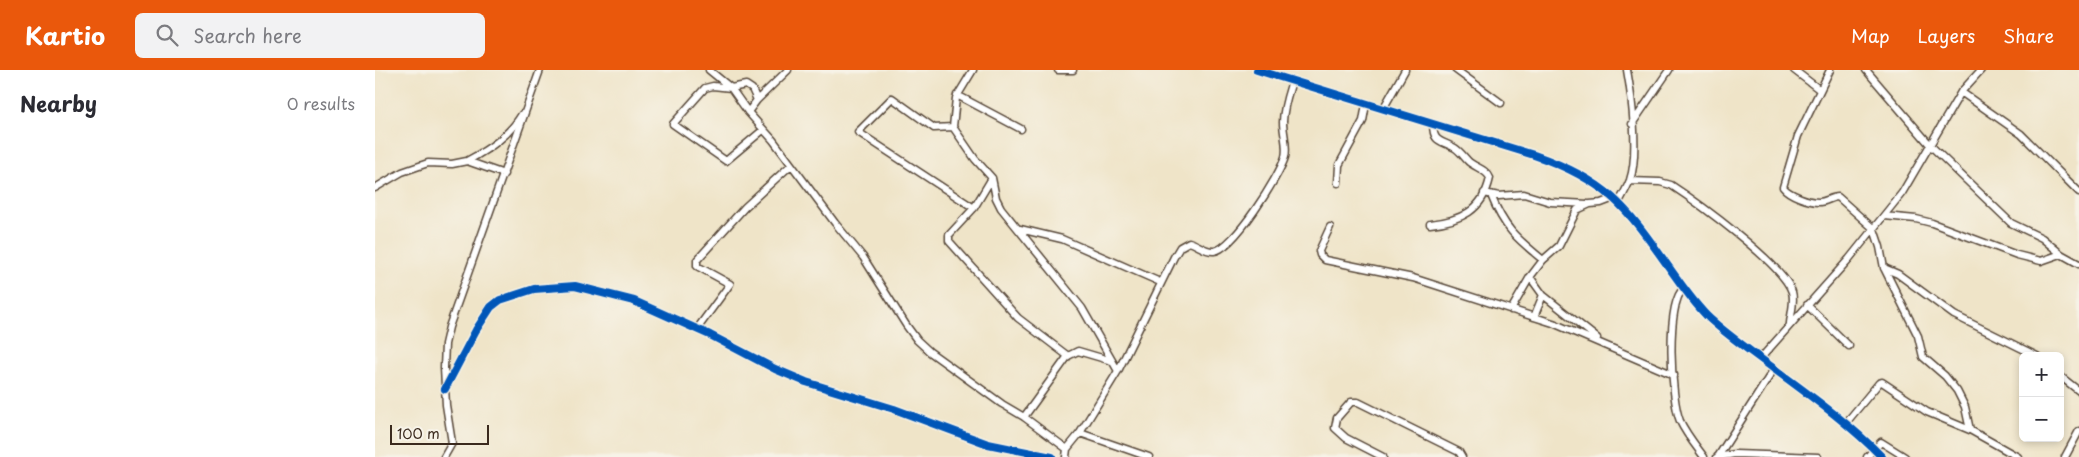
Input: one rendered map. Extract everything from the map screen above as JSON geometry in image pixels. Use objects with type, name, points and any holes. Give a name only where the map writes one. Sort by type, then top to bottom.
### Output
[{"type":"street","points":[[444,457],[452,443],[447,412],[444,356],[449,327],[540,70]]},
{"type":"street","points":[[709,70],[731,88],[867,262],[917,340],[930,352],[1067,449]]},
{"type":"street","points":[[748,112],[757,100],[788,70]]},
{"type":"street","points":[[973,70],[957,95],[953,126],[975,159],[992,178],[999,203],[1082,308],[1118,371]]},
{"type":"street","points":[[1058,70],[1073,70]]},
{"type":"street","points":[[1257,70],[1563,165],[1593,181],[1617,200],[1645,232],[1684,288],[1711,320],[1845,424],[1882,457]]},
{"type":"street","points":[[1383,109],[1405,70]]},
{"type":"street","points":[[1456,70],[1501,103]]},
{"type":"street","points":[[1487,194],[1524,194],[1555,203],[1590,204],[1617,200],[1630,180],[1633,161],[1633,124],[1627,70]]},
{"type":"street","points":[[1794,70],[1820,90]]},
{"type":"street","points":[[1830,70],[1798,136],[1784,178],[1783,187],[1813,202],[1825,202],[1838,198],[1874,228],[1884,268],[1918,336],[1923,357],[1945,376],[1960,395],[1965,407],[1970,430]]},
{"type":"street","points":[[1865,70],[1931,146],[2011,223],[2042,238],[2061,254],[2079,264]]},
{"type":"street","points":[[1760,358],[1874,228],[1902,193],[1961,92],[1981,70]]},
{"type":"street","points":[[1633,124],[1668,71]]},
{"type":"street","points":[[1066,457],[1067,449],[1080,433],[1118,371],[1173,257],[1185,243],[1193,243],[1215,251],[1231,240],[1243,227],[1269,189],[1285,156],[1283,111],[1292,81]]},
{"type":"street","points":[[757,100],[752,89],[746,85],[731,88],[713,86],[705,88],[673,124],[726,161],[763,130]]},
{"type":"street","points":[[1961,92],[2021,134],[2079,192]]},
{"type":"street","points":[[957,95],[1021,129]]},
{"type":"street","points":[[953,126],[934,128],[892,98],[858,132],[974,208]]},
{"type":"street","points":[[467,161],[502,138],[513,128],[528,104]]},
{"type":"street","points":[[1338,183],[1339,165],[1363,121],[1366,104]]},
{"type":"street","points":[[1430,224],[1449,222],[1468,214],[1487,194],[1489,182],[1489,175],[1471,164],[1457,149],[1437,140],[1433,133],[1433,124]]},
{"type":"street","points":[[375,188],[402,172],[420,165],[467,161],[504,174]]},
{"type":"street","points":[[697,329],[730,284],[697,266],[697,260],[752,200],[791,165]]},
{"type":"street","points":[[992,178],[974,208],[949,235],[949,241],[1018,318],[1068,356]]},
{"type":"street","points":[[1630,180],[1660,182],[1671,185],[1757,251],[1777,271],[1791,289],[1793,301],[1790,324]]},
{"type":"street","points":[[1487,194],[1504,224],[1519,240],[1543,260]]},
{"type":"street","points":[[1511,310],[1530,277],[1543,260],[1559,246],[1577,210],[1590,204]]},
{"type":"street","points":[[1884,216],[1916,219],[1931,223],[2041,261],[2061,254]]},
{"type":"street","points":[[1330,227],[1319,251],[1325,260],[1413,278],[1534,317],[1603,343],[1673,375]]},
{"type":"street","points":[[1020,229],[1062,239],[1160,282]]},
{"type":"street","points":[[1884,268],[1898,274],[1954,315],[2029,352]]},
{"type":"street","points":[[1530,277],[1543,295],[1603,343]]},
{"type":"street","points":[[445,389],[475,330],[491,307],[500,300],[534,289],[575,286],[628,298],[806,382],[895,409],[988,444],[1052,457]]},
{"type":"street","points":[[1684,288],[1676,300],[1672,325],[1673,375],[1681,422],[1704,457]]},
{"type":"street","points":[[1534,317],[1543,295]]},
{"type":"street","points":[[1807,305],[1849,346]]},
{"type":"street","points":[[1024,417],[1068,356],[1078,351],[1112,361]]},
{"type":"street","points":[[1718,456],[1774,369]]},
{"type":"street","points":[[2064,379],[2079,390]]},
{"type":"street","points":[[1845,424],[1881,382],[1927,412],[1970,430],[2018,457]]},
{"type":"street","points":[[1383,457],[1346,438],[1335,428],[1337,418],[1351,402],[1358,402],[1459,452],[1463,457]]},
{"type":"street","points":[[2075,457],[2066,454],[2079,431]]},
{"type":"street","points":[[1080,433],[1149,457]]},
{"type":"street","points":[[1867,457],[1882,442],[1905,457]]},
{"type":"street","points":[[1718,456],[1735,454],[1818,457]]},
{"type":"cycle path","points":[[1257,70],[1534,155],[1559,164],[1597,185],[1612,197],[1639,226],[1688,294],[1710,319],[1830,411],[1882,457]]},
{"type":"cycle path","points":[[445,389],[476,330],[491,307],[500,300],[534,289],[575,286],[634,301],[710,335],[775,369],[806,382],[894,409],[988,444],[1052,457]]}]
